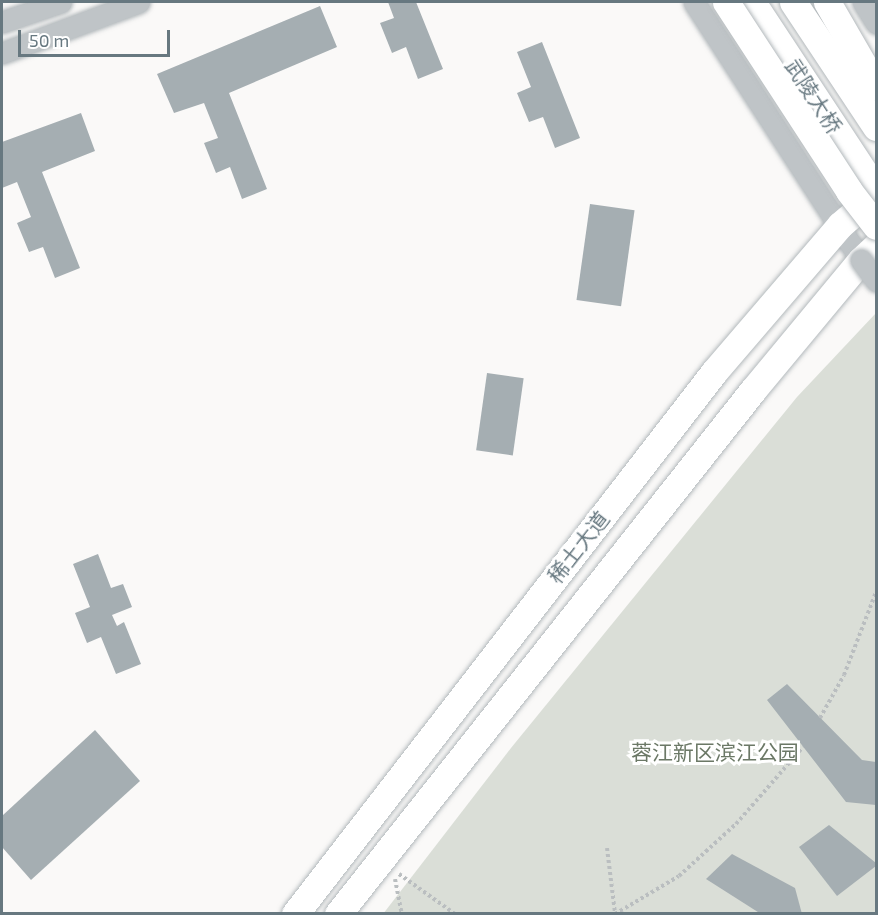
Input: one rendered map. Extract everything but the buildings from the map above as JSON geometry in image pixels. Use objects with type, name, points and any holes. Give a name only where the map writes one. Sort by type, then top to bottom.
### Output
[{"type":"main road","points":[[726,2],[849,191],[876,226]]},
{"type":"main road","name":"武陵大桥","points":[[752,2],[876,192]]},
{"type":"main road","name":"武陵大桥","points":[[794,2],[876,127]]},
{"type":"main road","points":[[827,2],[876,87]]},
{"type":"main road","name":"稀土大道","points":[[295,914],[714,372],[840,225],[876,192]]},
{"type":"main road","name":"稀土大道","points":[[338,914],[753,390],[871,262]]},
{"type":"street","points":[[2,22],[61,2]]},
{"type":"street","points":[[2,53],[139,2]]},
{"type":"street","points":[[694,2],[840,225],[871,262]]},
{"type":"street","points":[[863,2],[876,23]]},
{"type":"path","points":[[820,718],[844,675],[876,592]]},
{"type":"path","points":[[607,848],[614,913],[679,876],[736,824],[803,747]]},
{"type":"path","points":[[398,874],[455,914]]},
{"type":"path","points":[[395,878],[402,914]]},
{"type":"green space","name":"蓉江新区滨江公园","points":[[876,313],[876,913],[383,914],[511,748],[797,397]]}]
